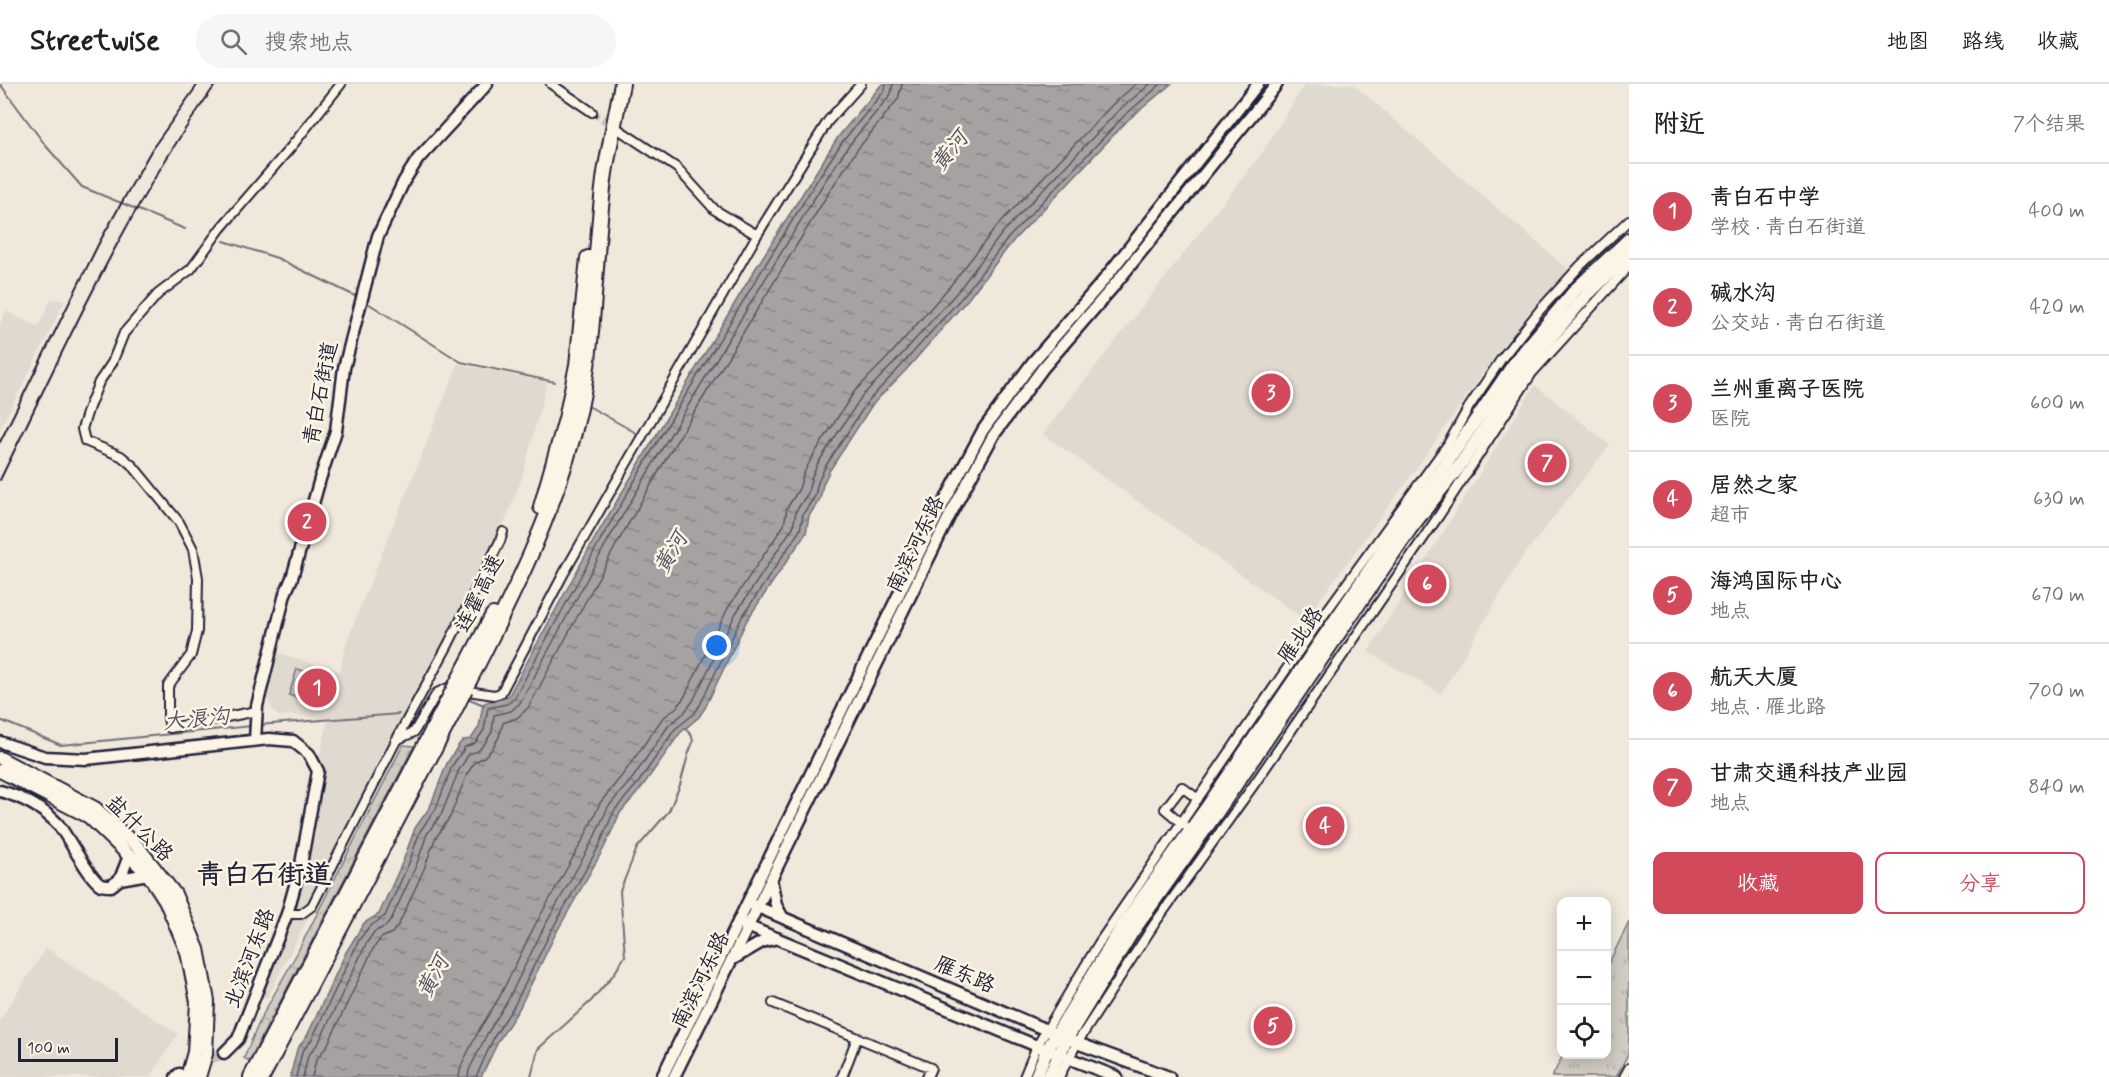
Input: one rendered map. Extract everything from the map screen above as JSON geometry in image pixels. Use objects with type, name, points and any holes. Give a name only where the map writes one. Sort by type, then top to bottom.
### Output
[{"type":"highway","name":"连霍高速","points":[[460,688],[539,512],[566,420],[577,365],[596,171],[612,84]]},
{"type":"highway","name":"连霍高速","points":[[262,1077],[460,688],[518,585],[555,492],[580,408],[589,347],[605,174],[622,84]]},
{"type":"highway","name":"连霍高速","points":[[250,1077],[444,719]]},
{"type":"main road","name":"青白石街道","points":[[255,736],[256,714],[285,594],[292,578],[320,478],[336,431],[344,368],[378,236],[404,181],[418,159],[487,84]]},
{"type":"main road","name":"南滨河东路","points":[[753,905],[771,879],[880,647],[940,510],[983,430],[1032,363],[1103,281],[1258,84]]},
{"type":"main road","name":"南滨河东路","points":[[662,1077],[743,925],[880,647],[993,436],[1043,368],[1112,288],[1277,84]]},
{"type":"main road","name":"雁北路","points":[[1036,1077],[1053,1052],[1121,928],[1186,827],[1402,521],[1445,465],[1516,361],[1576,289],[1629,239]]},
{"type":"main road","name":"雁北路","points":[[1062,1036],[1411,528],[1458,468],[1526,367],[1585,297],[1629,254]]},
{"type":"main road","points":[[0,742],[45,757],[86,759],[241,743],[255,736]]},
{"type":"main road","name":"北滨河东路","points":[[224,1053],[238,1039],[287,914],[301,864],[318,771],[309,754],[293,741],[255,736]]},
{"type":"main road","name":"盐什公路","points":[[0,758],[24,777],[89,817],[148,874],[165,900],[187,952],[196,1002],[194,1052],[181,1076]]},
{"type":"main road","name":"盐什公路","points":[[0,771],[24,777],[95,808],[138,847],[175,894],[198,949],[208,1001],[206,1054],[199,1077]]},
{"type":"main road","points":[[0,791],[17,795],[39,807],[58,824],[92,877],[101,885],[111,886],[120,879],[148,874]]},
{"type":"main road","points":[[120,879],[129,856]]},
{"type":"main road","points":[[771,879],[776,904],[783,918]]},
{"type":"main road","name":"雁东路","points":[[753,905],[1062,1036],[1169,1077]]},
{"type":"main road","name":"南滨河东路","points":[[674,1077],[732,959],[743,925]]},
{"type":"main road","name":"雁东路","points":[[743,925],[1117,1077]]},
{"type":"main road","points":[[732,959],[762,942],[777,938]]},
{"type":"main road","name":"雁北路","points":[[1049,1077],[1053,1052]]},
{"type":"street","points":[[256,714],[171,728],[168,718],[168,686],[192,656],[197,631],[198,578],[193,549],[179,522],[134,466],[121,456],[85,441],[82,429],[96,388],[112,363],[124,333],[158,294],[191,269],[221,228],[291,147],[341,84]]},
{"type":"street","points":[[551,84],[592,112]]},
{"type":"street","points":[[396,740],[414,732],[437,693],[442,690],[448,688],[494,695],[501,693],[564,573],[757,235],[828,121],[861,84]]},
{"type":"street","points":[[618,129],[677,168],[715,210],[757,235]]},
{"type":"street","points":[[1198,800],[1182,787],[1165,809],[1186,827],[1198,800],[1318,623],[1448,444],[1502,358],[1540,310],[1580,266],[1629,220]]},
{"type":"street","points":[[1024,1077],[1053,1052],[1062,1036],[1155,923],[1253,786],[1440,514],[1532,373],[1629,266]]},
{"type":"street","points":[[287,914],[301,914],[312,906],[396,740],[448,645],[503,532]]},
{"type":"street","points":[[774,1003],[931,1068],[927,1077]]},
{"type":"street","points":[[842,1077],[857,1038]]},
{"type":"street","points":[[1053,1052],[1059,1077]]},
{"type":"street","points":[[1624,1077],[1629,1068]]},
{"type":"shaded area","points":[[1305,84],[1353,84],[1568,269],[1497,353],[1413,473],[1305,620],[1043,434],[1262,153]]},
{"type":"shaded area","points":[[51,299],[65,301],[0,429],[0,324],[6,311],[38,327]]},
{"type":"shaded area","points":[[458,364],[547,382],[522,478],[482,580],[267,998],[254,991],[292,898],[314,810],[319,759],[328,720],[295,715],[279,716],[275,713],[264,695],[276,652],[340,672],[346,643]]},
{"type":"shaded area","points":[[1535,385],[1610,445],[1523,556],[1441,694],[1368,652]]},
{"type":"shaded area","points":[[46,948],[178,1034],[150,1077],[0,1077],[0,1020]]},
{"type":"green space","points":[[297,669],[310,673],[302,700],[289,695]]},
{"type":"green space","points":[[403,745],[414,746],[249,1061],[244,1058],[261,1018],[296,955]]},
{"type":"green space","points":[[1629,922],[1629,1052],[1616,1077],[1552,1077],[1561,1059],[1611,1059],[1611,959]]},
{"type":"water","name":"黄河","points":[[882,84],[1171,84],[1128,120],[1013,241],[968,299],[872,405],[830,470],[823,484],[820,499],[809,516],[806,533],[747,620],[705,708],[699,717],[680,733],[642,787],[620,813],[604,848],[555,935],[519,1009],[499,1040],[481,1077],[290,1077],[297,1049],[307,1036],[346,952],[364,923],[379,914],[415,828],[430,807],[447,763],[460,743],[471,739],[479,727],[483,704],[503,699],[509,695],[596,536],[754,271],[838,137]]},
{"type":"waterway","points":[[0,84],[46,146],[82,187],[185,229]]},
{"type":"waterway","points":[[224,241],[277,258],[355,296]]},
{"type":"waterway","points":[[366,302],[461,362],[555,382]]},
{"type":"waterway","points":[[590,407],[638,434]]},
{"type":"waterway","name":"大浪沟","points":[[467,698],[484,705]]},
{"type":"waterway","name":"大浪沟","points":[[258,725],[399,714]]},
{"type":"waterway","name":"大浪沟","points":[[0,720],[61,745],[252,726]]},
{"type":"waterway","points":[[531,1077],[538,1049],[591,1001],[614,974],[625,956],[620,891],[637,848],[669,811],[680,785],[693,742],[692,736],[685,728]]},
{"type":"tunnel","points":[[592,112],[614,126]]},
{"type":"tunnel","points":[[198,1065],[224,1053]]},
{"type":"railway","points":[[0,442],[100,241],[152,149],[198,84]]},
{"type":"railway","points":[[0,480],[126,227],[154,178],[216,84]]},
{"type":"place","name":"兰州重离子医院","points":[[1271,393]]},
{"type":"place","name":"甘肃交通科技产业园","points":[[1547,463]]},
{"type":"place","name":"碱水沟","points":[[307,522]]},
{"type":"place","name":"航天大厦","points":[[1427,584]]},
{"type":"place","name":"青白石中学","points":[[317,688]]},
{"type":"place","name":"居然之家","points":[[1325,826]]},
{"type":"place","name":"海鸿国际中心","points":[[1273,1026]]},
{"type":"district","name":"青白石街道","points":[[264,874]]}]
